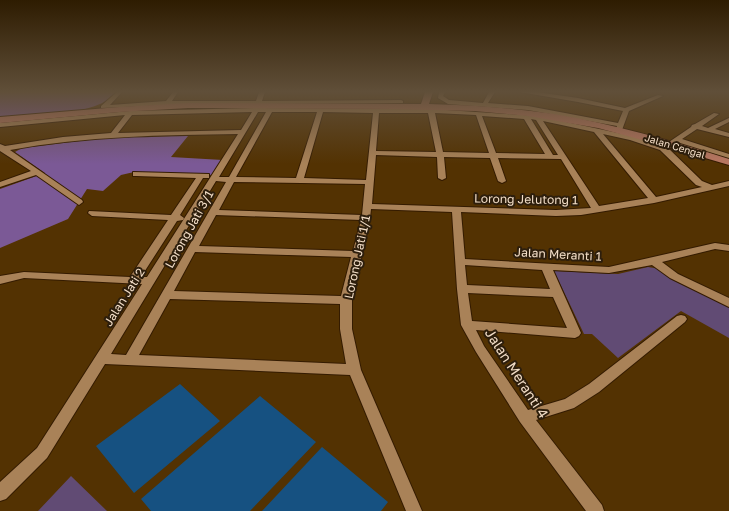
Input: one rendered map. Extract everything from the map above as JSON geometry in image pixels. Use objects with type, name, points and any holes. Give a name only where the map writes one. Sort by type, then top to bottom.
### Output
[{"type":"street","name":"Jalan Cengal","points":[[0,120],[47,116]]},
{"type":"street","points":[[0,125],[99,116]]},
{"type":"street","points":[[113,134],[128,116]]},
{"type":"street","name":"Jalan Jati 2","points":[[0,493],[42,453],[252,116]]},
{"type":"street","name":"Lorong Jati 3/1","points":[[130,360],[267,116]]},
{"type":"street","points":[[300,181],[319,116]]},
{"type":"street","name":"Lorong Jati 1/1","points":[[376,116],[367,212],[346,300],[346,329],[354,370],[414,511]]},
{"type":"street","points":[[431,116],[440,154],[442,178]]},
{"type":"street","points":[[479,116],[502,181]]},
{"type":"street","points":[[532,116],[632,138],[663,148],[699,183],[711,188]]},
{"type":"street","points":[[532,116],[550,156]]},
{"type":"street","points":[[532,116],[562,156],[596,209]]},
{"type":"street","name":"Jalan Cengal","points":[[532,116],[620,128],[673,141],[729,162]]},
{"type":"street","points":[[571,116],[620,128],[624,116]]},
{"type":"street","points":[[673,141],[694,126],[713,116]]},
{"type":"street","points":[[709,130],[729,120]]},
{"type":"street","points":[[694,126],[729,135]]},
{"type":"street","points":[[596,130],[654,200]]},
{"type":"street","points":[[1,148],[39,142],[113,134],[243,132]]},
{"type":"street","points":[[673,141],[729,156]]},
{"type":"street","points":[[1,148],[79,202]]},
{"type":"street","points":[[372,153],[562,156]]},
{"type":"street","points":[[0,185],[36,172]]},
{"type":"street","points":[[136,174],[201,176],[232,179],[370,182]]},
{"type":"street","points":[[133,281],[201,176]]},
{"type":"street","name":"Lorong Jelutong 1","points":[[213,212],[367,212],[456,210],[556,213],[581,212],[654,200],[729,183]]},
{"type":"street","name":"Jalan Meranti 4","points":[[456,210],[462,289],[467,325],[480,349],[526,417],[596,511]]},
{"type":"street","points":[[92,213],[190,218]]},
{"type":"street","name":"Jalan Meranti 1","points":[[461,262],[609,270],[654,261],[714,246],[729,248]]},
{"type":"street","points":[[192,249],[356,254]]},
{"type":"street","points":[[654,261],[674,276],[729,303]]},
{"type":"street","points":[[467,325],[575,333],[546,266]]},
{"type":"street","points":[[0,280],[24,276],[149,281]]},
{"type":"street","points":[[462,289],[557,292]]},
{"type":"street","points":[[166,295],[346,300]]},
{"type":"street","points":[[526,417],[569,404],[594,388],[681,319]]},
{"type":"street","points":[[101,359],[354,370]]},
{"type":"shaded area","points":[[0,116],[33,116],[0,118]]},
{"type":"shaded area","points":[[188,136],[171,157],[223,160],[213,175],[134,172],[121,175],[103,191],[87,189],[68,219],[0,248],[0,189],[45,173],[15,152],[22,148],[113,137]]},
{"type":"shaded area","points":[[648,267],[660,269],[729,306],[729,338],[681,311],[618,358],[592,334],[584,334],[554,271],[618,274]]},
{"type":"shaded area","points":[[71,476],[107,511],[38,511]]},
{"type":"water","points":[[180,384],[220,421],[134,493],[96,446]]},
{"type":"water","points":[[260,396],[316,442],[250,511],[151,511],[141,499]]},
{"type":"water","points":[[322,447],[388,502],[381,511],[262,511]]}]
